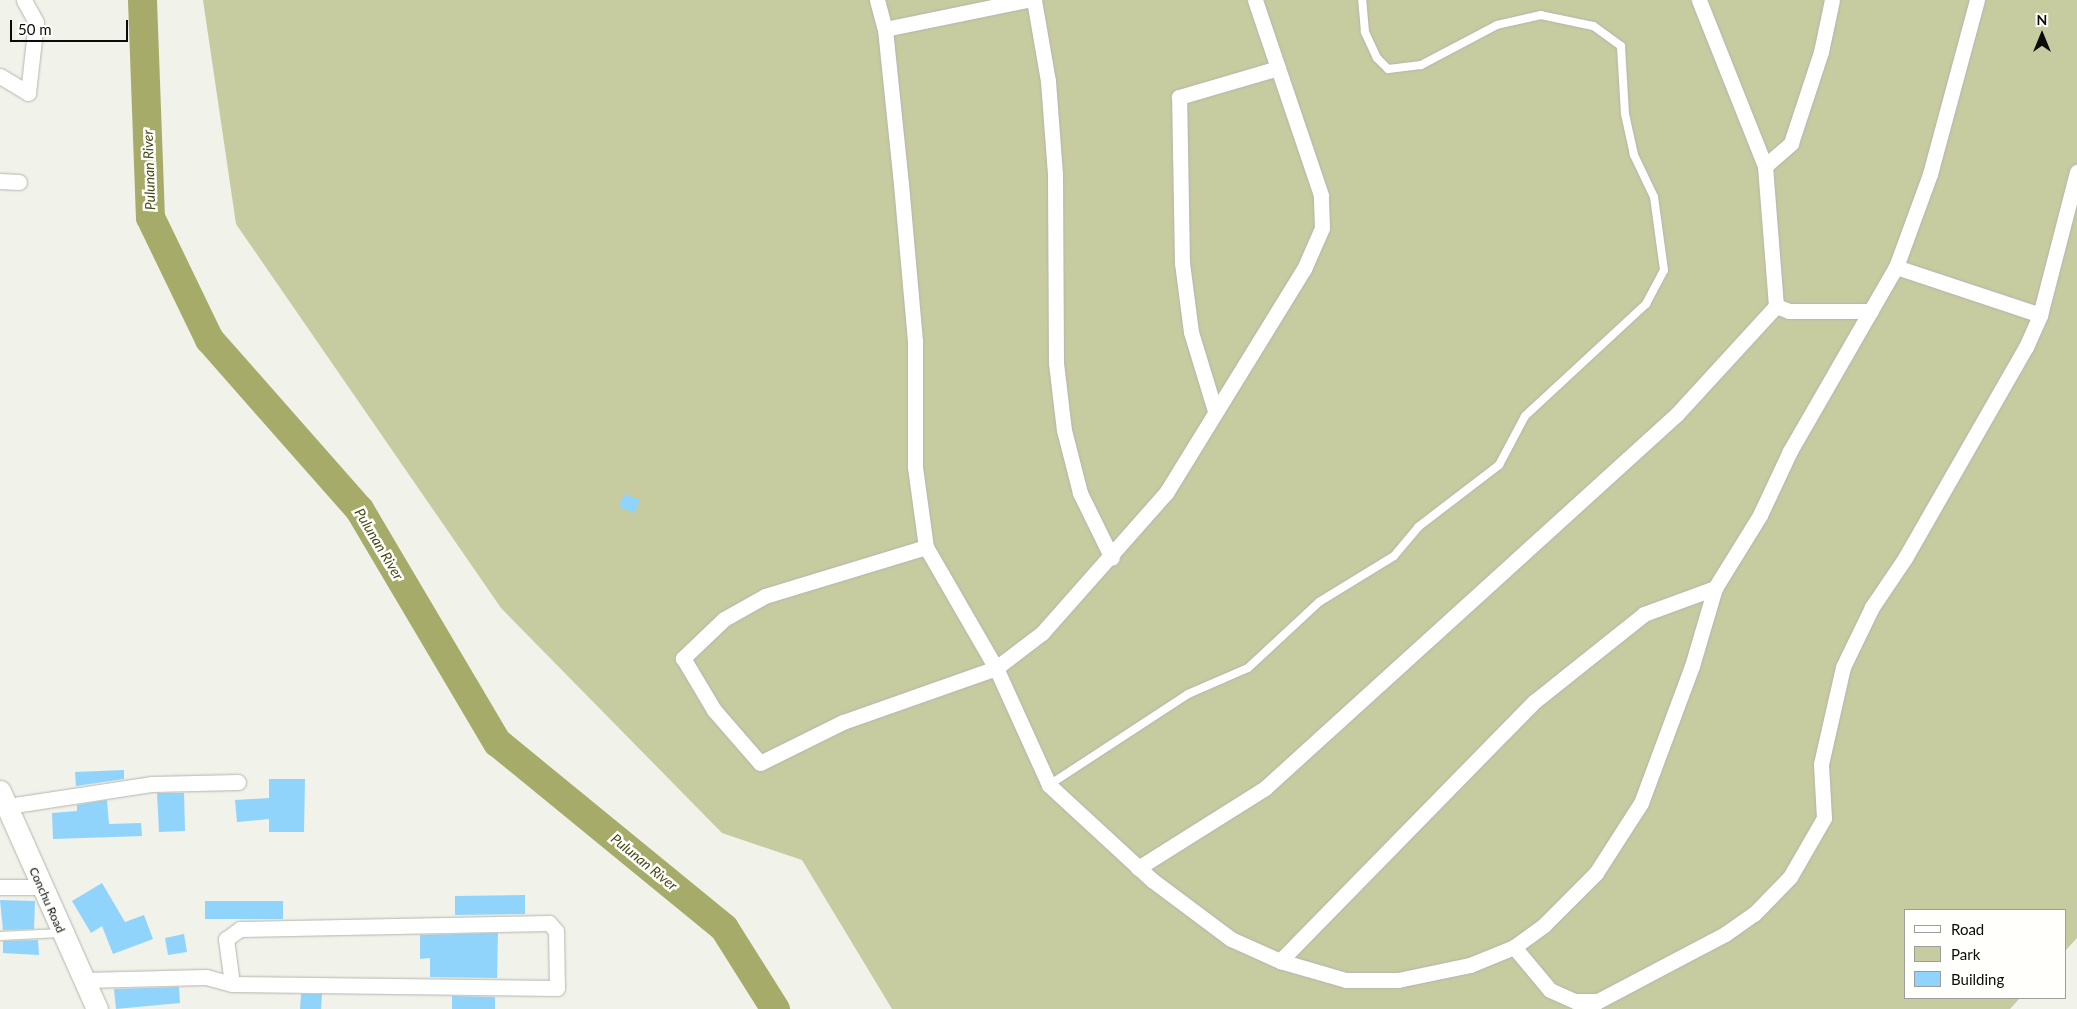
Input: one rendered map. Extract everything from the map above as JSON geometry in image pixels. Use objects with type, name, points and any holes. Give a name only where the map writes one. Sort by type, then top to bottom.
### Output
[{"type":"main road","name":"Conchu Road","points":[[4,798],[40,887],[97,1009]]},
{"type":"street","points":[[0,76],[28,93],[36,22],[24,0]]},
{"type":"street","points":[[877,0],[885,29],[915,342],[915,467],[926,547],[996,668],[1049,785],[1138,868],[1231,939],[1280,962],[1346,980],[1398,980],[1470,965],[1514,947],[1544,925],[1596,873],[1641,803],[1692,666],[1715,588],[1760,515],[1790,451],[1896,267],[1930,174],[1977,0]]},
{"type":"street","points":[[885,29],[1026,0]]},
{"type":"street","points":[[1034,0],[1048,81],[1055,175],[1056,363],[1064,430],[1080,493],[1112,558]]},
{"type":"street","points":[[926,547],[765,596],[724,619],[683,658],[714,710],[760,763],[843,722],[996,668],[1042,633],[1112,558],[1166,493],[1304,269],[1322,228],[1320,195],[1256,0]]},
{"type":"street","points":[[1138,868],[1265,788],[1677,414],[1776,306],[1765,166],[1699,0]]},
{"type":"street","points":[[1765,166],[1791,143],[1822,52],[1832,0]]},
{"type":"street","points":[[1215,411],[1191,332],[1182,263],[1179,97],[1278,68]]},
{"type":"street","points":[[1514,947],[1550,990],[1575,1001],[1598,1000],[1725,934],[1754,914],[1790,877],[1824,818],[1821,764],[1843,667],[1872,607],[1905,558],[2026,347],[2040,315],[2077,172]]},
{"type":"street","points":[[0,182],[19,182]]},
{"type":"street","points":[[1896,267],[2040,315]]},
{"type":"street","points":[[1776,306],[1789,311],[1871,311]]},
{"type":"street","points":[[1280,962],[1535,701],[1644,614],[1715,588]]},
{"type":"street","points":[[4,798],[152,784],[238,782]]},
{"type":"street","points":[[0,887],[40,887]]},
{"type":"street","points":[[83,980],[206,977],[232,984],[557,988],[556,931],[549,923],[240,929],[226,939],[232,984]]},
{"type":"lane","points":[[1049,785],[1188,694],[1248,668],[1318,602],[1394,556],[1418,527],[1498,465],[1526,416],[1646,304],[1664,270],[1654,196],[1634,155],[1625,114],[1621,46],[1593,26],[1541,15],[1497,24],[1421,65],[1388,69],[1377,58],[1365,32],[1362,0]]},
{"type":"lane","points":[[0,936],[62,933]]},
{"type":"green space","points":[[203,0],[2077,0],[2077,938],[2067,949],[2067,909],[1904,909],[1904,999],[2019,999],[2010,1009],[892,1009],[802,860],[722,833],[501,608],[236,224]]},
{"type":"building","points":[[624,494],[640,500],[635,513],[619,507]]},
{"type":"building","points":[[124,770],[124,779],[76,786],[75,772]]},
{"type":"building","points":[[269,779],[305,779],[304,832],[269,832],[269,819],[237,822],[235,800],[269,798]]},
{"type":"building","points":[[157,793],[184,793],[185,831],[159,832]]},
{"type":"building","points":[[107,800],[109,824],[141,823],[142,836],[53,839],[52,813],[77,811],[77,805]]},
{"type":"building","points":[[102,883],[125,922],[144,915],[153,939],[113,954],[102,926],[91,933],[72,901]]},
{"type":"building","points":[[525,895],[525,914],[455,915],[455,896]]},
{"type":"building","points":[[0,900],[35,901],[34,929],[3,930]]},
{"type":"building","points":[[205,901],[283,901],[283,919],[205,919]]},
{"type":"building","points":[[498,933],[497,978],[430,977],[430,958],[420,959],[420,935]]},
{"type":"building","points":[[184,934],[187,952],[168,955],[165,938]]},
{"type":"building","points":[[38,940],[39,955],[3,953],[3,941]]},
{"type":"building","points":[[179,987],[180,1003],[116,1009],[114,989]]},
{"type":"building","points":[[301,994],[322,994],[321,1009],[300,1009]]},
{"type":"building","points":[[452,996],[495,997],[495,1009],[452,1009]]},
{"type":"waterway","name":"Pulunan River","points":[[142,0],[150,217],[209,339],[359,509],[497,742],[724,928],[775,1009]]}]
